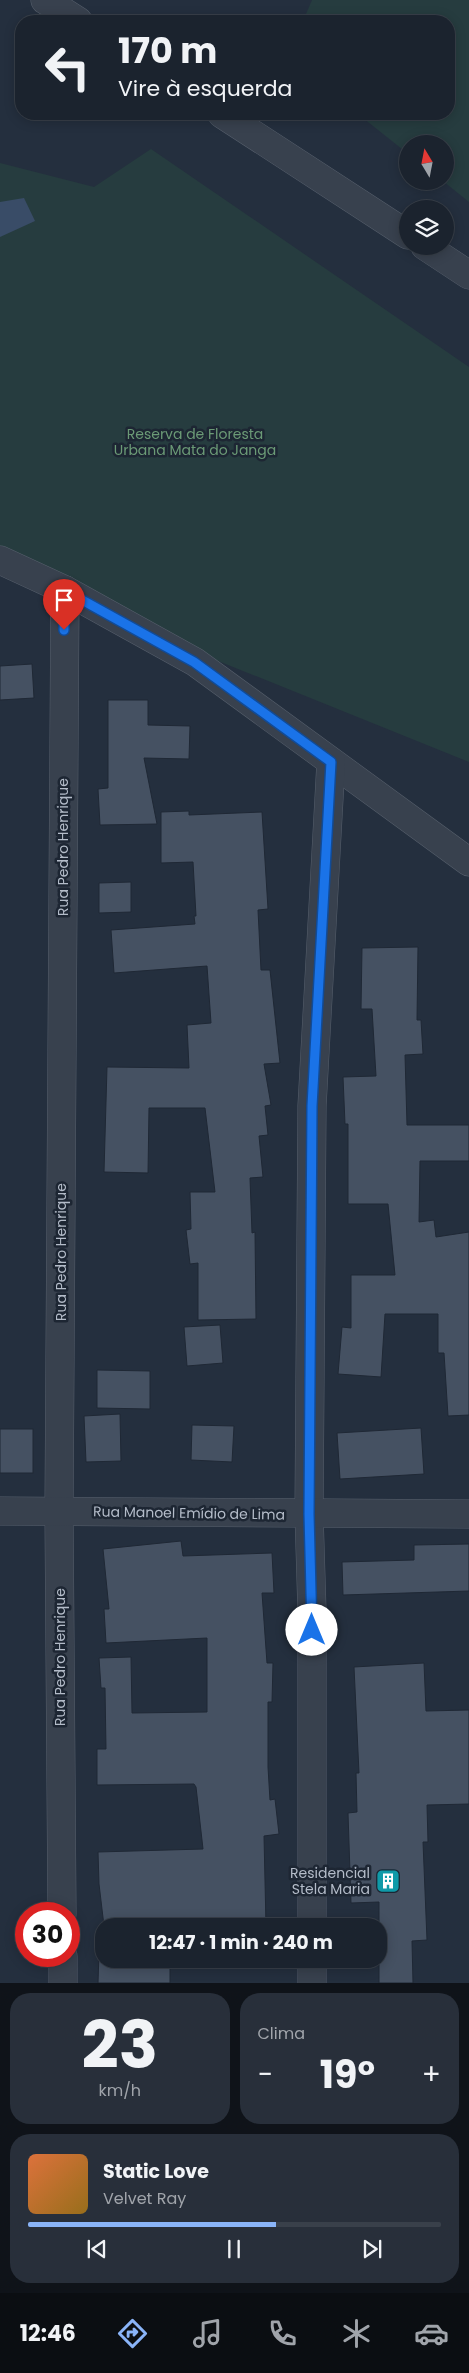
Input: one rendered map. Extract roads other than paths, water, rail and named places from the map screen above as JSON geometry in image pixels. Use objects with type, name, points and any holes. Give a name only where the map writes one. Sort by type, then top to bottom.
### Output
[{"type":"street","points":[[45,0],[69,15]]},
{"type":"street","points":[[231,120],[399,229]]},
{"type":"street","points":[[439,255],[469,275]]},
{"type":"street","points":[[0,560],[64,590],[194,662],[469,862]]},
{"type":"street","name":"Rua Pedro Henrique","points":[[62,1902],[59,1512],[64,590]]},
{"type":"street","points":[[312,1918],[312,1611],[309,1514],[312,1106],[331,762]]},
{"type":"street","name":"Rua Manoel Emídio de Lima","points":[[0,1511],[469,1514]]},
{"type":"street","points":[[63,1967],[63,1983]]},
{"type":"street","points":[[312,1968],[312,1983]]},
{"type":"water","points":[[24,198],[35,221],[0,237],[0,202]]},
{"type":"place","name":"Residencial Stela Maria","points":[[388,1881]]},
{"type":"park label","name":"Reserva de Floresta Urbana Mata do Janga","points":[[195,442]]}]
